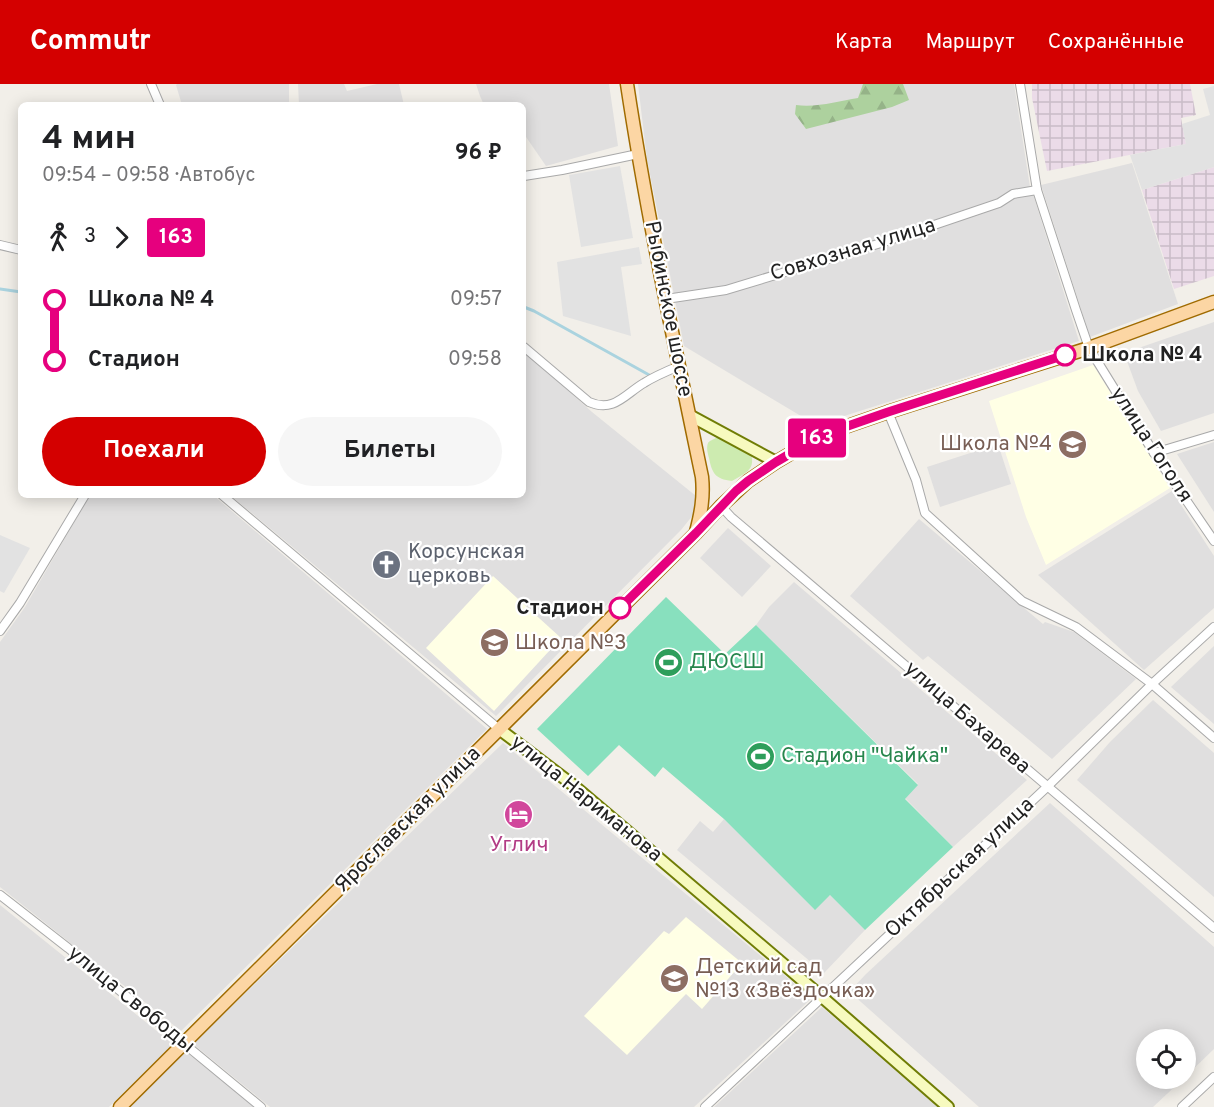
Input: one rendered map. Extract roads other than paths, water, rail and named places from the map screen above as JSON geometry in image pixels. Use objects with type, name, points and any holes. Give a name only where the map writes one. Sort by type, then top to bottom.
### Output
[{"type":"main road","name":"Рыбинское шоссе","points":[[627,84],[638,154],[704,491],[703,506],[696,533]]},
{"type":"main road","name":"Ярославская улица","points":[[120,1107],[748,481],[822,435],[1089,348],[1214,302]]},
{"type":"main road","points":[[689,415],[776,462]]},
{"type":"main road","name":"улица Нариманова","points":[[499,729],[573,785],[948,1107]]},
{"type":"street","points":[[152,84],[159,102]]},
{"type":"street","name":"улица Гоголя","points":[[1020,84],[1037,190],[1089,348],[1154,453],[1214,541]]},
{"type":"street","points":[[526,176],[638,154]]},
{"type":"street","name":"Совхозная улица","points":[[666,299],[726,290],[881,243],[999,203],[1013,194],[1037,190]]},
{"type":"street","points":[[0,245],[18,249]]},
{"type":"street","points":[[526,349],[589,402],[602,406],[616,403],[644,383],[679,366]]},
{"type":"street","points":[[888,412],[916,480],[925,513],[1022,601],[1076,627],[1152,684],[1214,738]]},
{"type":"street","points":[[1154,453],[1214,435]]},
{"type":"street","points":[[0,631],[20,603],[83,498]]},
{"type":"street","name":"улица Нариманова","points":[[226,498],[499,729]]},
{"type":"street","name":"улица Бахарева","points":[[721,506],[731,517],[1214,928]]},
{"type":"street","name":"Октябрьская улица","points":[[705,1107],[1047,787],[1214,627]]},
{"type":"street","name":"улица Свободы","points":[[0,895],[261,1107]]},
{"type":"street","points":[[1182,1107],[1214,1077]]},
{"type":"waterway","points":[[0,289],[18,292]]},
{"type":"waterway","points":[[526,308],[651,376]]},
{"type":"place","name":"Школа № 4","points":[[1065,355]]},
{"type":"place","name":"Школа №4","points":[[1073,444]]},
{"type":"place","name":"Корсунская церковь","points":[[387,564]]},
{"type":"place","name":"Стадион","points":[[620,608]]},
{"type":"place","name":"Школа №3","points":[[494,643]]},
{"type":"place","name":"ДЮСШ","points":[[668,662]]},
{"type":"place","name":"Стадион \"Чайка\"","points":[[760,756]]},
{"type":"place","name":"Углич","points":[[519,814]]},
{"type":"place","name":"Детский сад №13 «Звёздочка»","points":[[674,979]]}]
